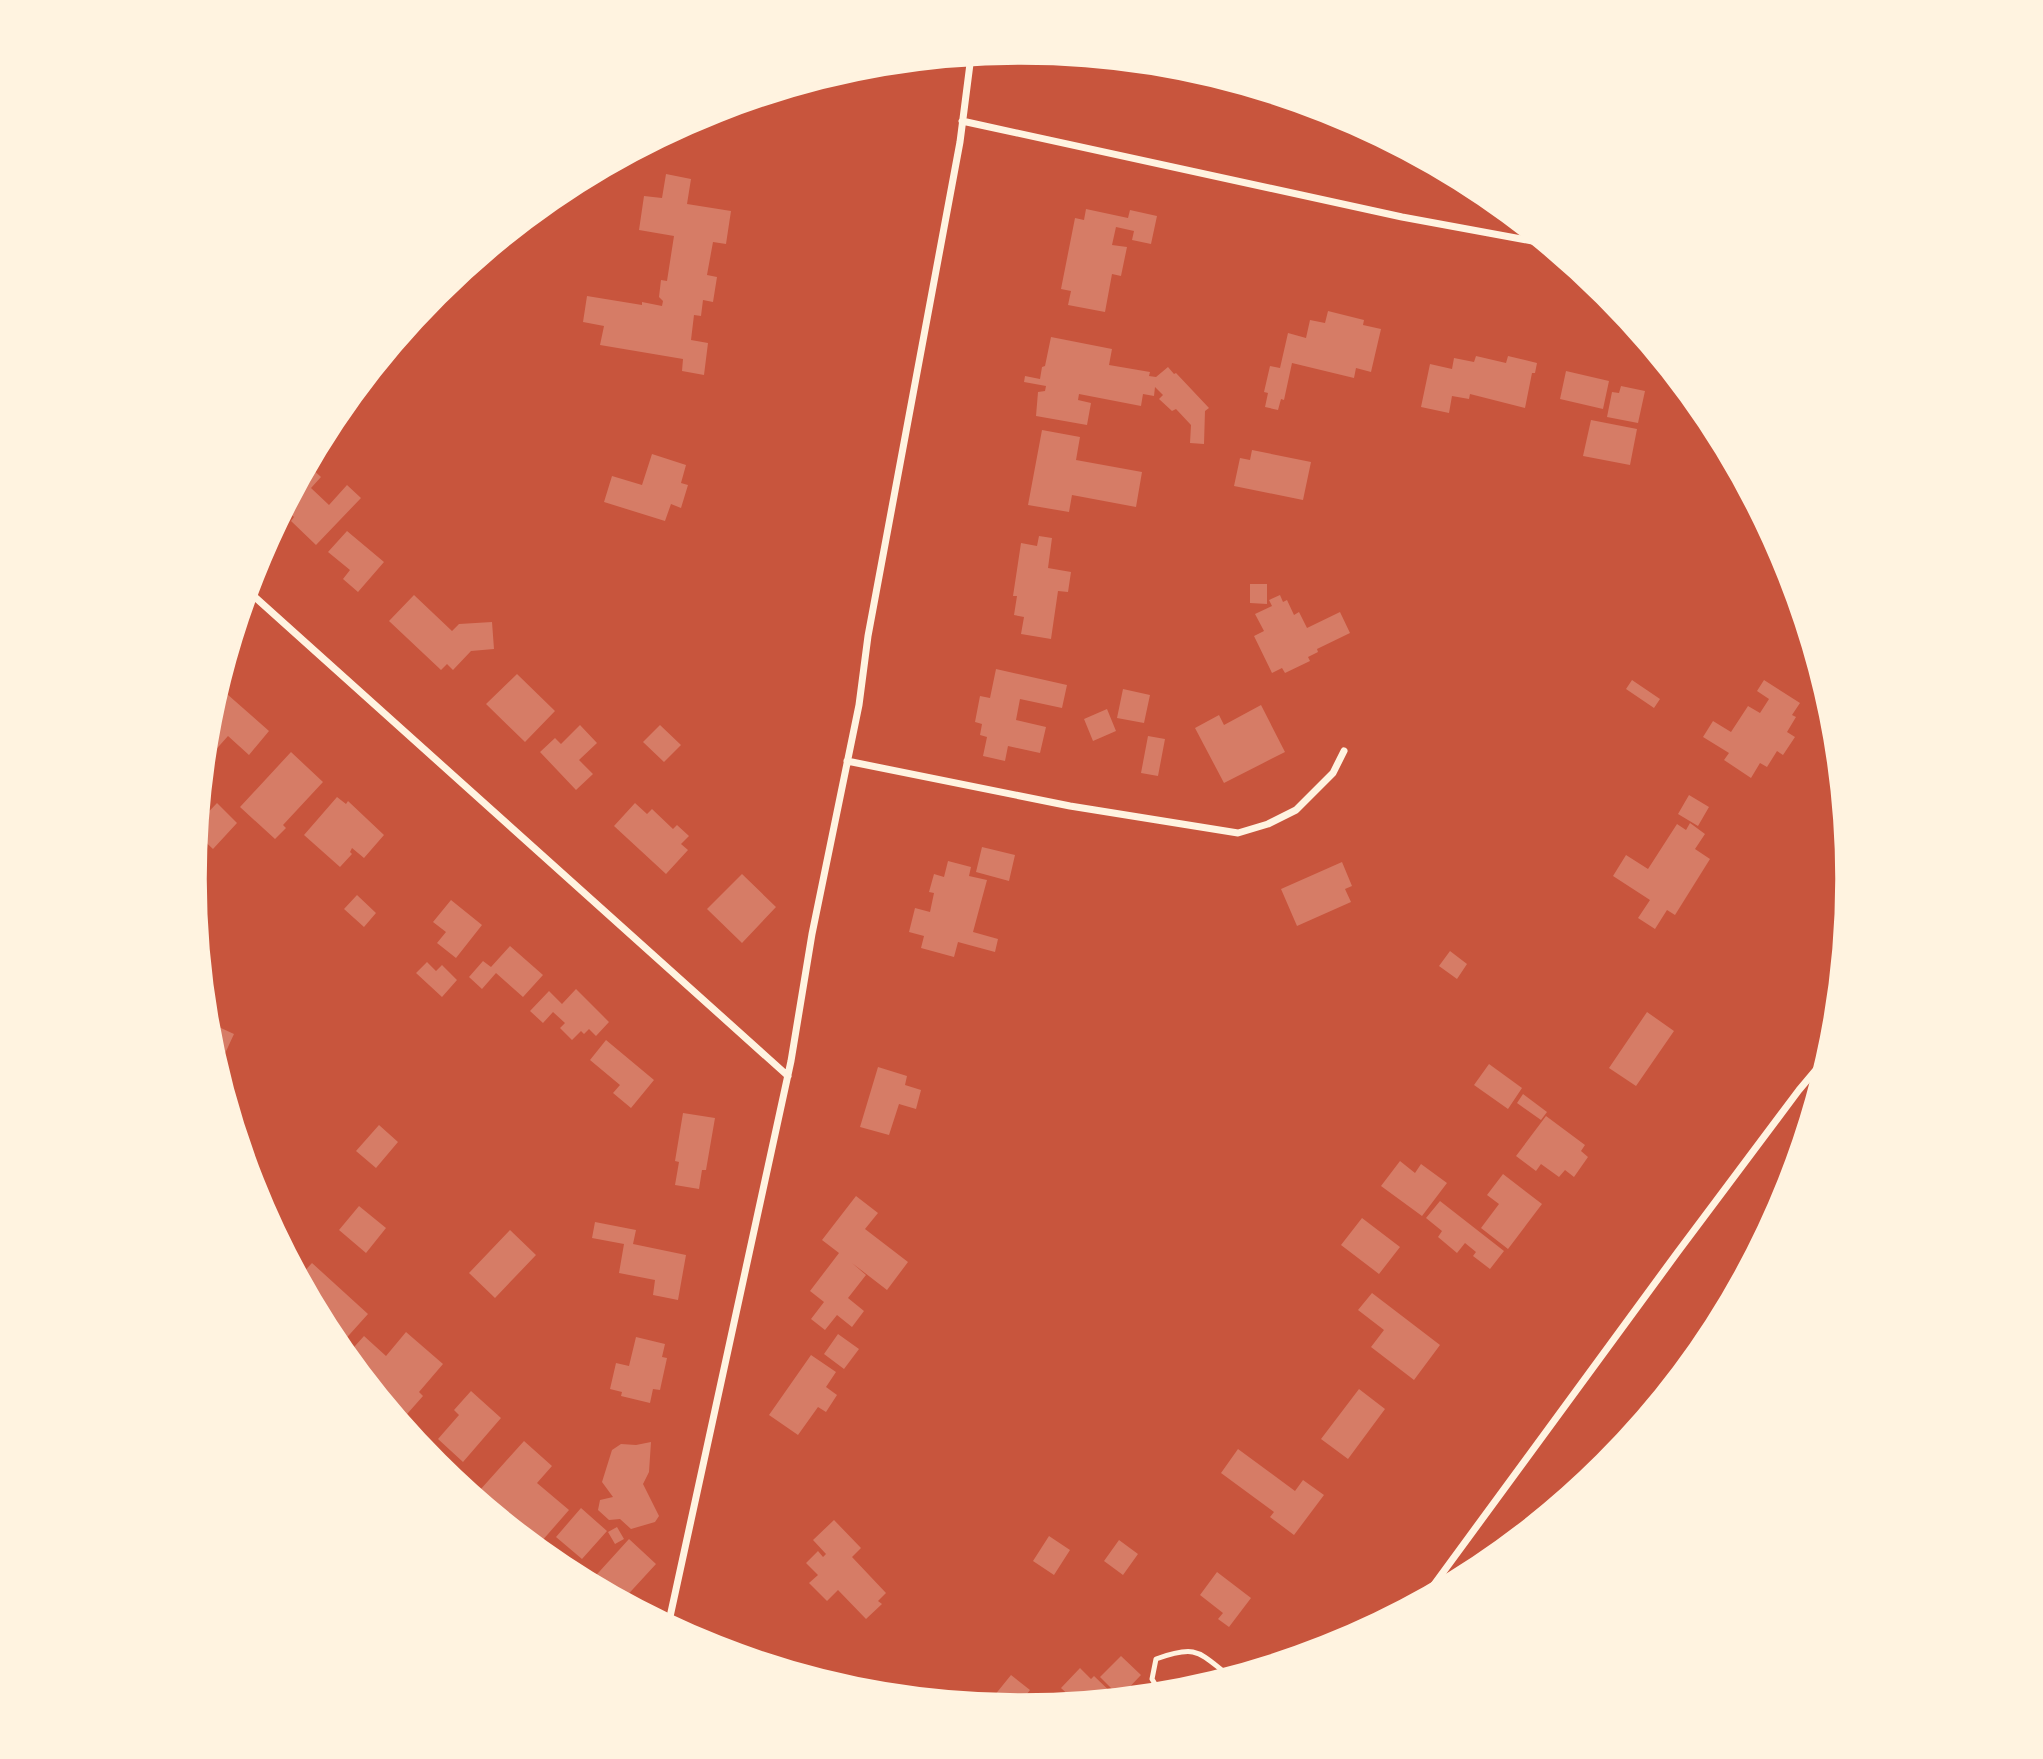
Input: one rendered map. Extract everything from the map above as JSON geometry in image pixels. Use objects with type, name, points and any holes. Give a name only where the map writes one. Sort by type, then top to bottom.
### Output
[{"type":"street","points":[[670,1617],[788,1076],[812,934],[847,761],[970,65]]},
{"type":"street","points":[[962,121],[1402,217],[1529,241]]},
{"type":"street","points":[[255,598],[788,1076]]},
{"type":"street","points":[[847,761],[1070,806],[1238,833],[1268,824],[1296,810],[1333,773],[1344,751]]},
{"type":"street","points":[[1434,1584],[1677,1253],[1814,1072]]},
{"type":"lane","points":[[1155,1684],[1152,1679],[1156,1659],[1181,1651],[1196,1651],[1222,1671]]},
{"type":"building","points":[[666,174],[691,179],[687,204],[731,211],[726,244],[713,242],[707,275],[717,277],[713,302],[703,300],[701,316],[694,315],[691,340],[708,343],[704,375],[682,371],[683,359],[600,345],[604,326],[583,322],[587,296],[662,306],[663,301],[659,297],[661,280],[667,281],[674,236],[639,230],[644,196],[662,198]]},
{"type":"building","points":[[1086,209],[1128,218],[1130,210],[1157,216],[1151,244],[1132,240],[1134,231],[1116,227],[1112,245],[1127,247],[1121,276],[1112,274],[1105,312],[1068,305],[1071,291],[1061,289],[1075,218],[1084,220]]},
{"type":"building","points":[[1328,311],[1364,320],[1363,325],[1381,329],[1371,372],[1356,368],[1354,378],[1292,363],[1284,400],[1281,399],[1278,410],[1265,407],[1268,393],[1264,392],[1270,366],[1280,368],[1288,333],[1306,338],[1310,320],[1325,323]]},
{"type":"building","points":[[1051,337],[1112,349],[1109,365],[1150,372],[1149,376],[1156,377],[1168,367],[1209,408],[1205,411],[1204,444],[1190,443],[1191,425],[1176,409],[1172,411],[1159,399],[1163,395],[1155,387],[1154,396],[1143,394],[1141,406],[1079,394],[1078,400],[1091,403],[1087,425],[1036,416],[1038,392],[1045,391],[1046,386],[1024,382],[1025,376],[1040,379]]},
{"type":"building","points":[[1476,356],[1506,363],[1508,356],[1537,363],[1535,373],[1532,373],[1525,408],[1470,394],[1469,399],[1452,396],[1449,413],[1421,407],[1430,364],[1452,369],[1454,358],[1474,362]]},
{"type":"building","points":[[1566,371],[1609,381],[1603,409],[1560,399]]},
{"type":"building","points":[[1621,386],[1645,391],[1638,423],[1607,417],[1612,392],[1619,393]]},
{"type":"building","points":[[1591,420],[1637,429],[1630,465],[1583,456]]},
{"type":"building","points":[[1042,430],[1080,437],[1076,460],[1142,472],[1136,507],[1072,495],[1069,512],[1028,505]]},
{"type":"building","points":[[1252,450],[1311,462],[1303,500],[1234,486],[1240,458],[1250,460]]},
{"type":"building","points":[[652,454],[686,465],[681,483],[688,485],[681,508],[671,504],[665,521],[604,502],[612,476],[642,485]]},
{"type":"building","points":[[314,471],[321,477],[311,488],[329,505],[347,485],[361,498],[316,545],[291,521],[294,517],[291,514]]},
{"type":"building","points":[[347,531],[384,562],[358,592],[343,579],[350,570],[328,552]]},
{"type":"building","points":[[1039,536],[1052,538],[1048,568],[1071,572],[1068,592],[1058,591],[1051,639],[1021,634],[1024,617],[1014,615],[1017,596],[1013,596],[1021,543],[1037,546]]},
{"type":"building","points":[[1250,584],[1267,584],[1267,604],[1250,603]]},
{"type":"building","points":[[414,595],[452,631],[459,624],[492,622],[494,649],[471,651],[453,670],[447,664],[441,670],[389,621]]},
{"type":"building","points":[[1280,595],[1283,602],[1287,600],[1294,615],[1299,612],[1307,628],[1340,612],[1350,633],[1317,649],[1318,652],[1308,657],[1310,661],[1285,673],[1282,668],[1272,673],[1254,636],[1264,631],[1255,614],[1272,606],[1269,600]]},
{"type":"building","points":[[996,669],[1067,685],[1062,708],[1020,699],[1016,720],[1046,727],[1040,753],[1008,746],[1005,761],[983,756],[987,737],[980,735],[982,724],[975,722],[980,696],[990,698]]},
{"type":"building","points":[[517,674],[555,711],[525,742],[486,704]]},
{"type":"building","points":[[1632,680],[1660,699],[1654,708],[1626,689]]},
{"type":"building","points":[[1764,680],[1800,703],[1792,715],[1796,717],[1787,732],[1795,737],[1783,755],[1777,751],[1767,767],[1760,763],[1751,778],[1724,760],[1729,753],[1703,737],[1713,721],[1731,732],[1748,706],[1760,713],[1769,699],[1757,691]]},
{"type":"building","points":[[1123,689],[1150,695],[1144,723],[1117,718]]},
{"type":"building","points":[[227,694],[269,731],[249,755],[228,736],[216,750]]},
{"type":"building","points":[[1261,705],[1285,752],[1224,783],[1195,728],[1219,715],[1224,725]]},
{"type":"building","points":[[1107,709],[1116,731],[1093,741],[1084,719]]},
{"type":"building","points":[[580,725],[597,743],[579,760],[593,774],[576,790],[540,752],[555,738],[561,744]]},
{"type":"building","points":[[660,725],[681,745],[664,762],[643,742]]},
{"type":"building","points":[[1148,736],[1165,739],[1158,776],[1141,773]]},
{"type":"building","points":[[291,752],[323,782],[283,825],[286,828],[275,839],[240,807]]},
{"type":"building","points":[[1689,795],[1709,807],[1698,826],[1678,814]]},
{"type":"building","points":[[337,797],[346,804],[348,801],[384,835],[364,858],[352,848],[352,854],[340,867],[304,835]]},
{"type":"building","points":[[217,803],[237,823],[213,849],[206,843],[208,812]]},
{"type":"building","points":[[635,803],[647,814],[652,809],[673,829],[677,825],[689,836],[681,844],[688,850],[666,874],[614,826]]},
{"type":"building","points":[[1690,823],[1705,834],[1695,849],[1710,859],[1675,915],[1667,910],[1655,929],[1638,918],[1650,900],[1613,876],[1626,855],[1648,869],[1677,824],[1686,830]]},
{"type":"building","points":[[982,847],[1015,855],[1009,881],[976,872]]},
{"type":"building","points":[[948,861],[971,867],[969,876],[987,880],[973,932],[998,939],[995,952],[958,942],[954,957],[921,948],[924,936],[909,932],[915,908],[930,912],[934,893],[929,892],[934,874],[944,877]]},
{"type":"building","points":[[1342,862],[1352,886],[1345,889],[1351,902],[1297,926],[1281,889]]},
{"type":"building","points":[[742,874],[776,907],[742,943],[707,909]]},
{"type":"building","points":[[357,895],[376,913],[364,927],[344,909]]},
{"type":"building","points":[[451,900],[482,925],[456,958],[437,943],[446,932],[433,922]]},
{"type":"building","points":[[510,946],[543,975],[523,997],[496,973],[482,989],[469,977],[483,961],[491,967]]},
{"type":"building","points":[[1450,951],[1467,964],[1457,979],[1439,966]]},
{"type":"building","points":[[427,962],[436,971],[442,965],[457,980],[442,997],[416,973]]},
{"type":"building","points":[[576,989],[609,1022],[596,1036],[589,1029],[584,1034],[581,1031],[572,1040],[560,1028],[565,1023],[553,1012],[543,1023],[530,1011],[549,991],[562,1004]]},
{"type":"building","points":[[1647,1012],[1674,1031],[1636,1086],[1609,1068]]},
{"type":"building","points":[[219,1027],[234,1034],[225,1054]]},
{"type":"building","points":[[606,1040],[654,1080],[631,1108],[613,1093],[620,1085],[590,1060]]},
{"type":"building","points":[[1489,1064],[1522,1088],[1508,1109],[1474,1085]]},
{"type":"building","points":[[878,1067],[907,1076],[905,1085],[921,1090],[916,1109],[899,1104],[889,1135],[860,1127]]},
{"type":"building","points":[[1523,1094],[1547,1112],[1541,1120],[1517,1103]]},
{"type":"building","points":[[683,1113],[715,1118],[706,1170],[702,1170],[699,1189],[675,1185],[679,1162],[675,1161]]},
{"type":"building","points":[[1546,1116],[1585,1145],[1581,1151],[1588,1157],[1574,1177],[1565,1170],[1559,1177],[1541,1164],[1536,1171],[1516,1156]]},
{"type":"building","points":[[379,1125],[398,1142],[376,1168],[356,1151]]},
{"type":"building","points":[[1400,1161],[1415,1173],[1421,1164],[1447,1183],[1422,1216],[1381,1186]]},
{"type":"building","points":[[1503,1174],[1542,1204],[1508,1249],[1481,1228],[1499,1204],[1487,1195]]},
{"type":"building","points":[[856,1196],[878,1213],[865,1229],[908,1262],[887,1290],[852,1263],[866,1275],[848,1298],[864,1311],[852,1327],[837,1315],[825,1330],[811,1319],[824,1302],[810,1291],[839,1253],[822,1240]]},
{"type":"building","points":[[1440,1201],[1504,1251],[1490,1269],[1473,1256],[1476,1252],[1465,1243],[1457,1253],[1438,1237],[1442,1231],[1426,1218]]},
{"type":"building","points":[[359,1206],[386,1228],[366,1253],[339,1230]]},
{"type":"building","points":[[1362,1218],[1400,1247],[1379,1274],[1341,1245]]},
{"type":"building","points":[[595,1222],[636,1230],[633,1244],[686,1255],[678,1300],[653,1295],[655,1280],[619,1273],[624,1244],[592,1238]]},
{"type":"building","points":[[510,1230],[536,1255],[495,1298],[469,1273]]},
{"type":"building","points":[[312,1263],[368,1314],[346,1338],[314,1288],[305,1271]]},
{"type":"building","points":[[1372,1293],[1440,1345],[1414,1380],[1371,1347],[1384,1330],[1358,1310]]},
{"type":"building","points":[[406,1332],[443,1364],[419,1392],[423,1396],[406,1415],[353,1348],[364,1336],[386,1356]]},
{"type":"building","points":[[838,1334],[859,1349],[844,1369],[824,1354]]},
{"type":"building","points":[[636,1337],[665,1344],[662,1357],[667,1358],[660,1390],[653,1389],[650,1403],[621,1396],[622,1392],[610,1389],[616,1363],[629,1366]]},
{"type":"building","points":[[811,1355],[836,1372],[826,1387],[837,1395],[826,1412],[818,1407],[798,1435],[769,1415]]},
{"type":"building","points":[[1359,1389],[1385,1409],[1348,1459],[1321,1439]]},
{"type":"building","points":[[471,1391],[501,1418],[463,1462],[438,1439],[459,1415],[454,1410]]},
{"type":"building","points":[[524,1441],[552,1466],[537,1483],[569,1510],[543,1540],[480,1490]]},
{"type":"building","points":[[651,1442],[649,1472],[643,1484],[659,1516],[655,1522],[631,1529],[620,1519],[609,1520],[598,1510],[600,1500],[613,1497],[602,1482],[612,1450],[621,1444]]},
{"type":"building","points":[[1238,1449],[1295,1491],[1303,1480],[1324,1495],[1294,1535],[1270,1517],[1274,1512],[1221,1473]]},
{"type":"building","points":[[581,1508],[607,1531],[582,1559],[556,1537]]},
{"type":"building","points":[[834,1520],[861,1548],[852,1557],[886,1593],[878,1601],[882,1604],[866,1619],[838,1590],[827,1601],[809,1583],[818,1575],[806,1563],[818,1551],[823,1557],[826,1554],[813,1540]]},
{"type":"building","points":[[617,1527],[624,1539],[615,1544],[608,1532]]},
{"type":"building","points":[[1049,1536],[1070,1550],[1054,1575],[1033,1561]]},
{"type":"building","points":[[629,1539],[656,1564],[628,1595],[596,1576]]},
{"type":"building","points":[[1119,1540],[1138,1554],[1123,1575],[1104,1561]]},
{"type":"building","points":[[1217,1572],[1251,1598],[1229,1627],[1218,1619],[1223,1613],[1200,1595]]},
{"type":"building","points":[[1121,1656],[1141,1675],[1128,1689],[1113,1690],[1100,1677]]},
{"type":"building","points":[[1080,1668],[1091,1679],[1094,1676],[1109,1691],[1068,1694],[1061,1688]]},
{"type":"building","points":[[1011,1675],[1030,1690],[1025,1696],[995,1695]]}]
